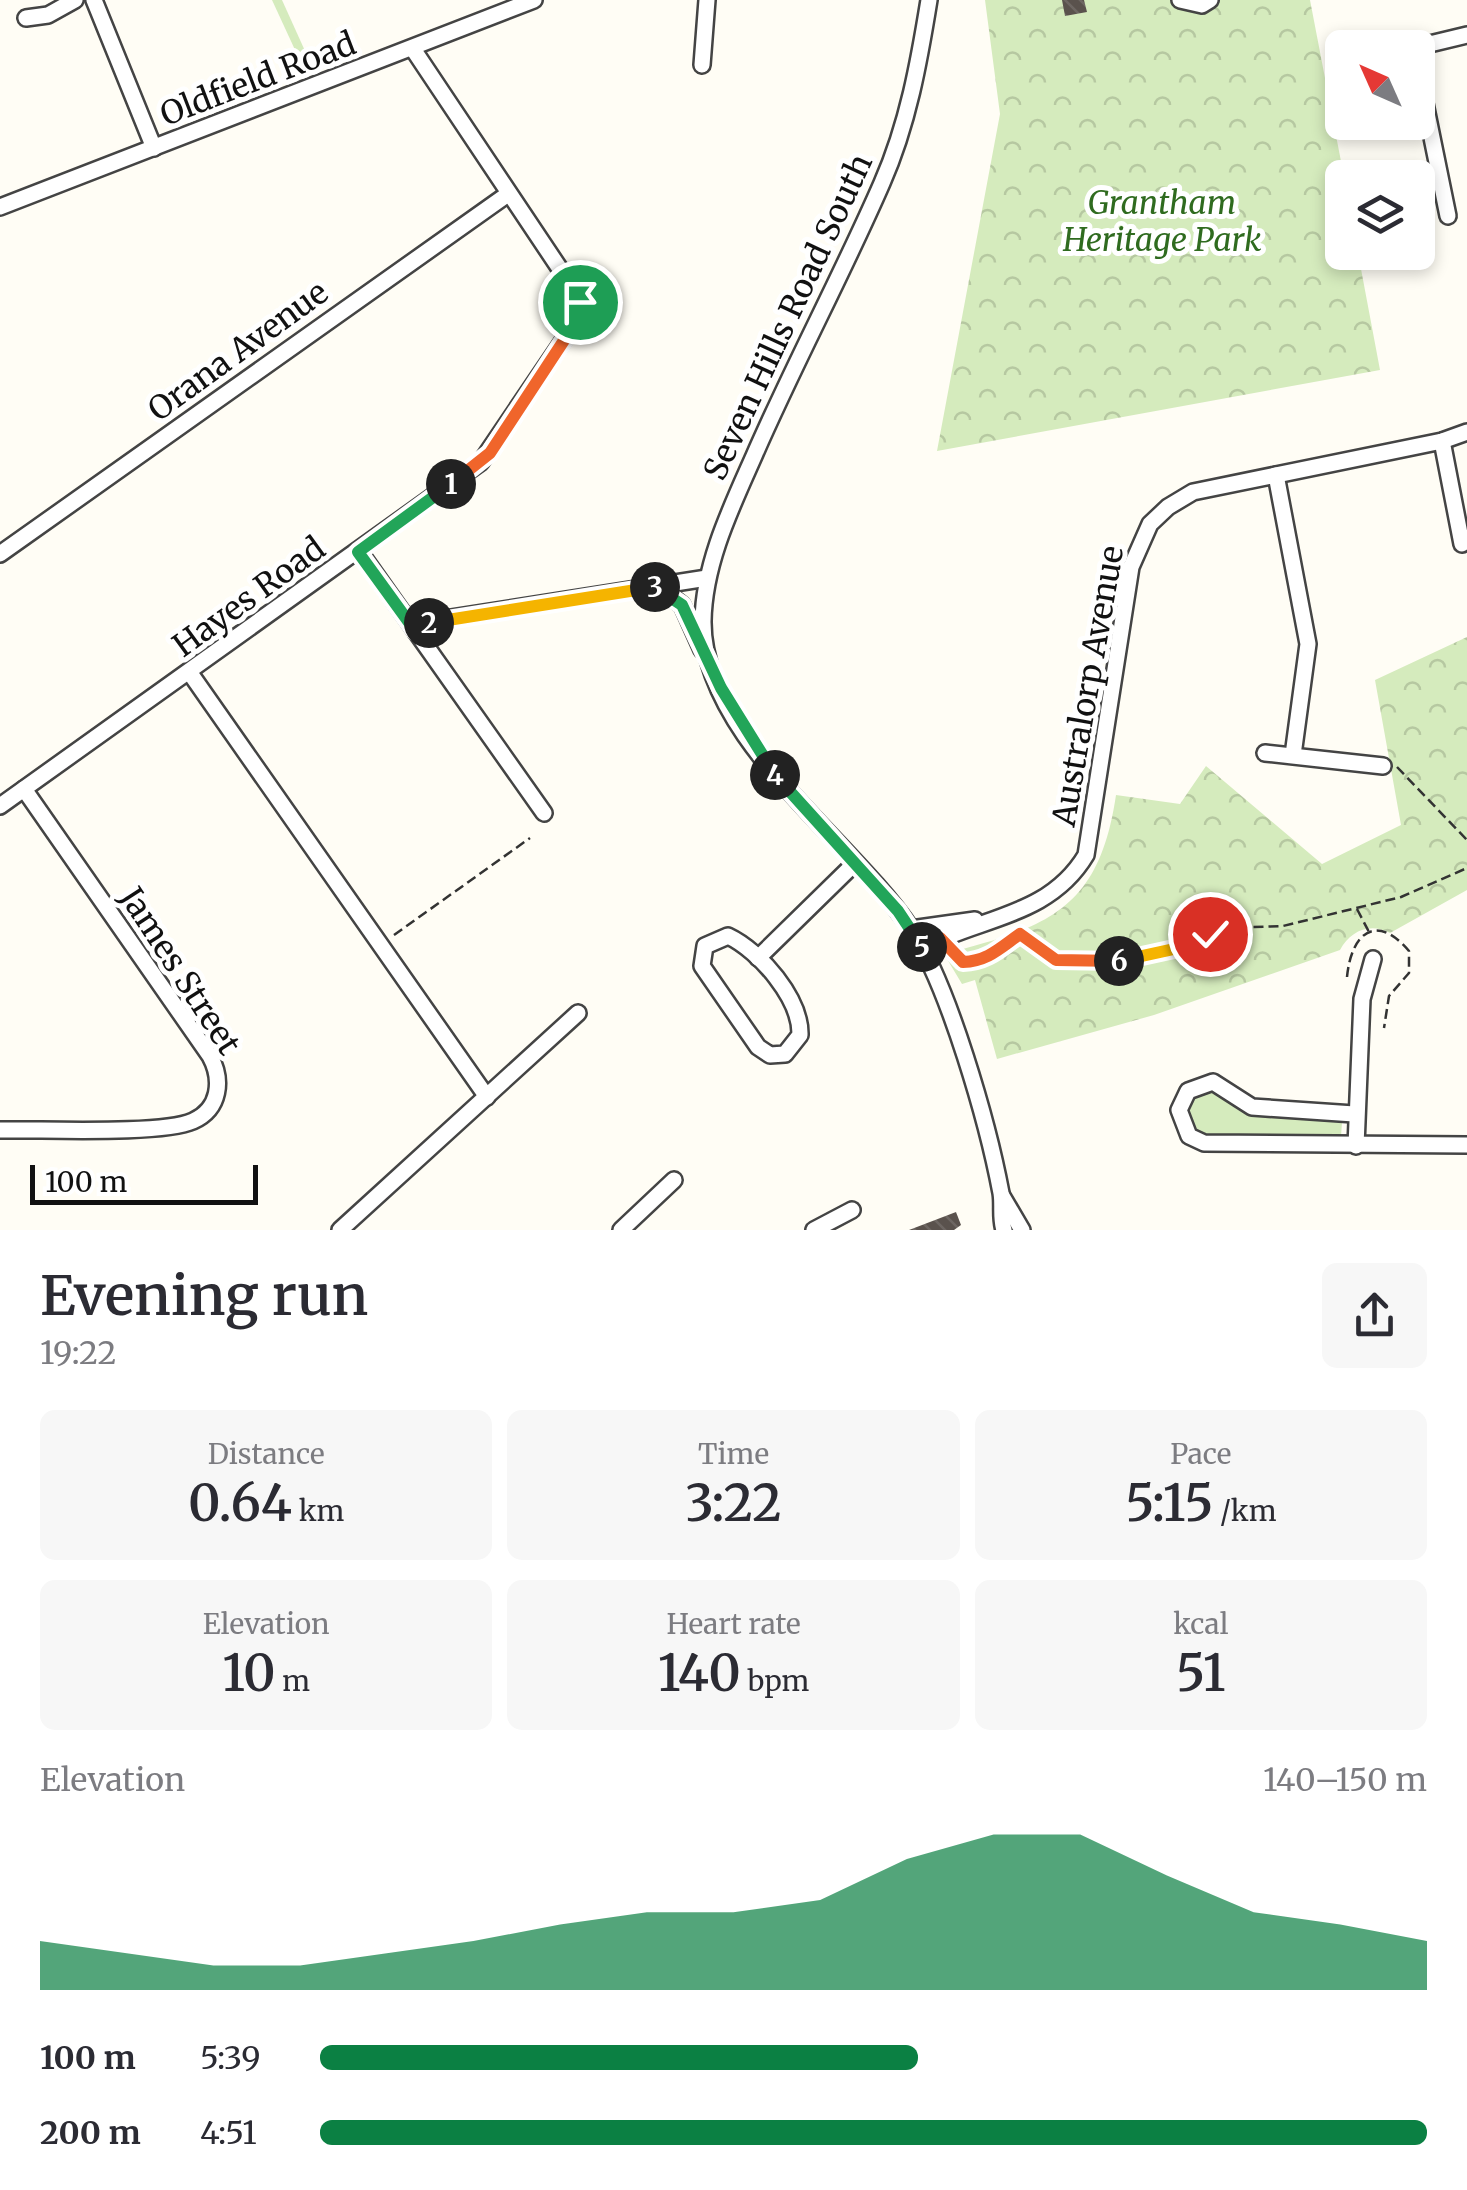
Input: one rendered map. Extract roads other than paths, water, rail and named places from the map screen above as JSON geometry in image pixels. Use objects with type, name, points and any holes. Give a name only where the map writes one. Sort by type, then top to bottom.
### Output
[{"type":"street","points":[[26,18],[48,15],[75,0]]},
{"type":"street","points":[[94,0],[154,148]]},
{"type":"street","name":"Oldfield Road","points":[[0,207],[534,0]]},
{"type":"street","points":[[702,65],[707,0]]},
{"type":"street","name":"Seven Hills Road South","points":[[708,656],[703,623],[707,578],[759,443],[883,180],[908,106],[929,0]]},
{"type":"street","points":[[1180,0],[1202,5],[1210,0]]},
{"type":"street","points":[[1435,43],[1467,35]]},
{"type":"street","points":[[412,49],[508,194]]},
{"type":"street","points":[[1432,140],[1448,216]]},
{"type":"street","name":"Hayes Road","points":[[0,806],[358,552],[490,453],[580,316],[579,298],[508,194]]},
{"type":"street","name":"Orana Avenue","points":[[0,554],[508,194]]},
{"type":"street","name":"Australorp Avenue","points":[[922,948],[1055,893],[1086,855],[1131,567],[1143,535],[1168,506],[1193,492],[1442,441],[1467,432]]},
{"type":"street","points":[[1442,441],[1462,544]]},
{"type":"street","points":[[1276,475],[1308,644],[1293,756]]},
{"type":"street","points":[[358,552],[544,813]]},
{"type":"street","points":[[416,632],[438,620],[707,578]]},
{"type":"street","name":"Seven Hills Road South","points":[[659,586],[682,605],[698,645],[708,656],[756,748],[796,802],[911,929],[922,948],[938,980],[965,1064],[1002,1196],[1004,1230]]},
{"type":"street","points":[[190,673],[487,1097]]},
{"type":"street","points":[[1265,752],[1383,766]]},
{"type":"street","name":"James Street","points":[[0,1130],[180,1126],[208,1110],[219,1084],[210,1056],[24,789]]},
{"type":"street","points":[[758,958],[854,864]]},
{"type":"street","name":"Australorp Avenue","points":[[911,929],[1009,914]]},
{"type":"street","points":[[724,936],[758,958],[780,986],[801,1029],[794,1046],[779,1055],[758,1047],[700,958],[705,946],[724,936]]},
{"type":"street","points":[[1356,1146],[1354,1114],[1362,999],[1373,959]]},
{"type":"street","points":[[340,1230],[578,1012]]},
{"type":"street","points":[[1354,1114],[1252,1107],[1213,1082],[1188,1091],[1179,1110],[1188,1136],[1204,1144],[1467,1145]]},
{"type":"street","points":[[622,1230],[674,1180]]},
{"type":"street","name":"Seven Hills Road South","points":[[1002,1196],[1022,1230]]},
{"type":"street","points":[[814,1230],[852,1210]]},
{"type":"park label","name":"Grantham Heritage Park","points":[[1162,222]]}]
